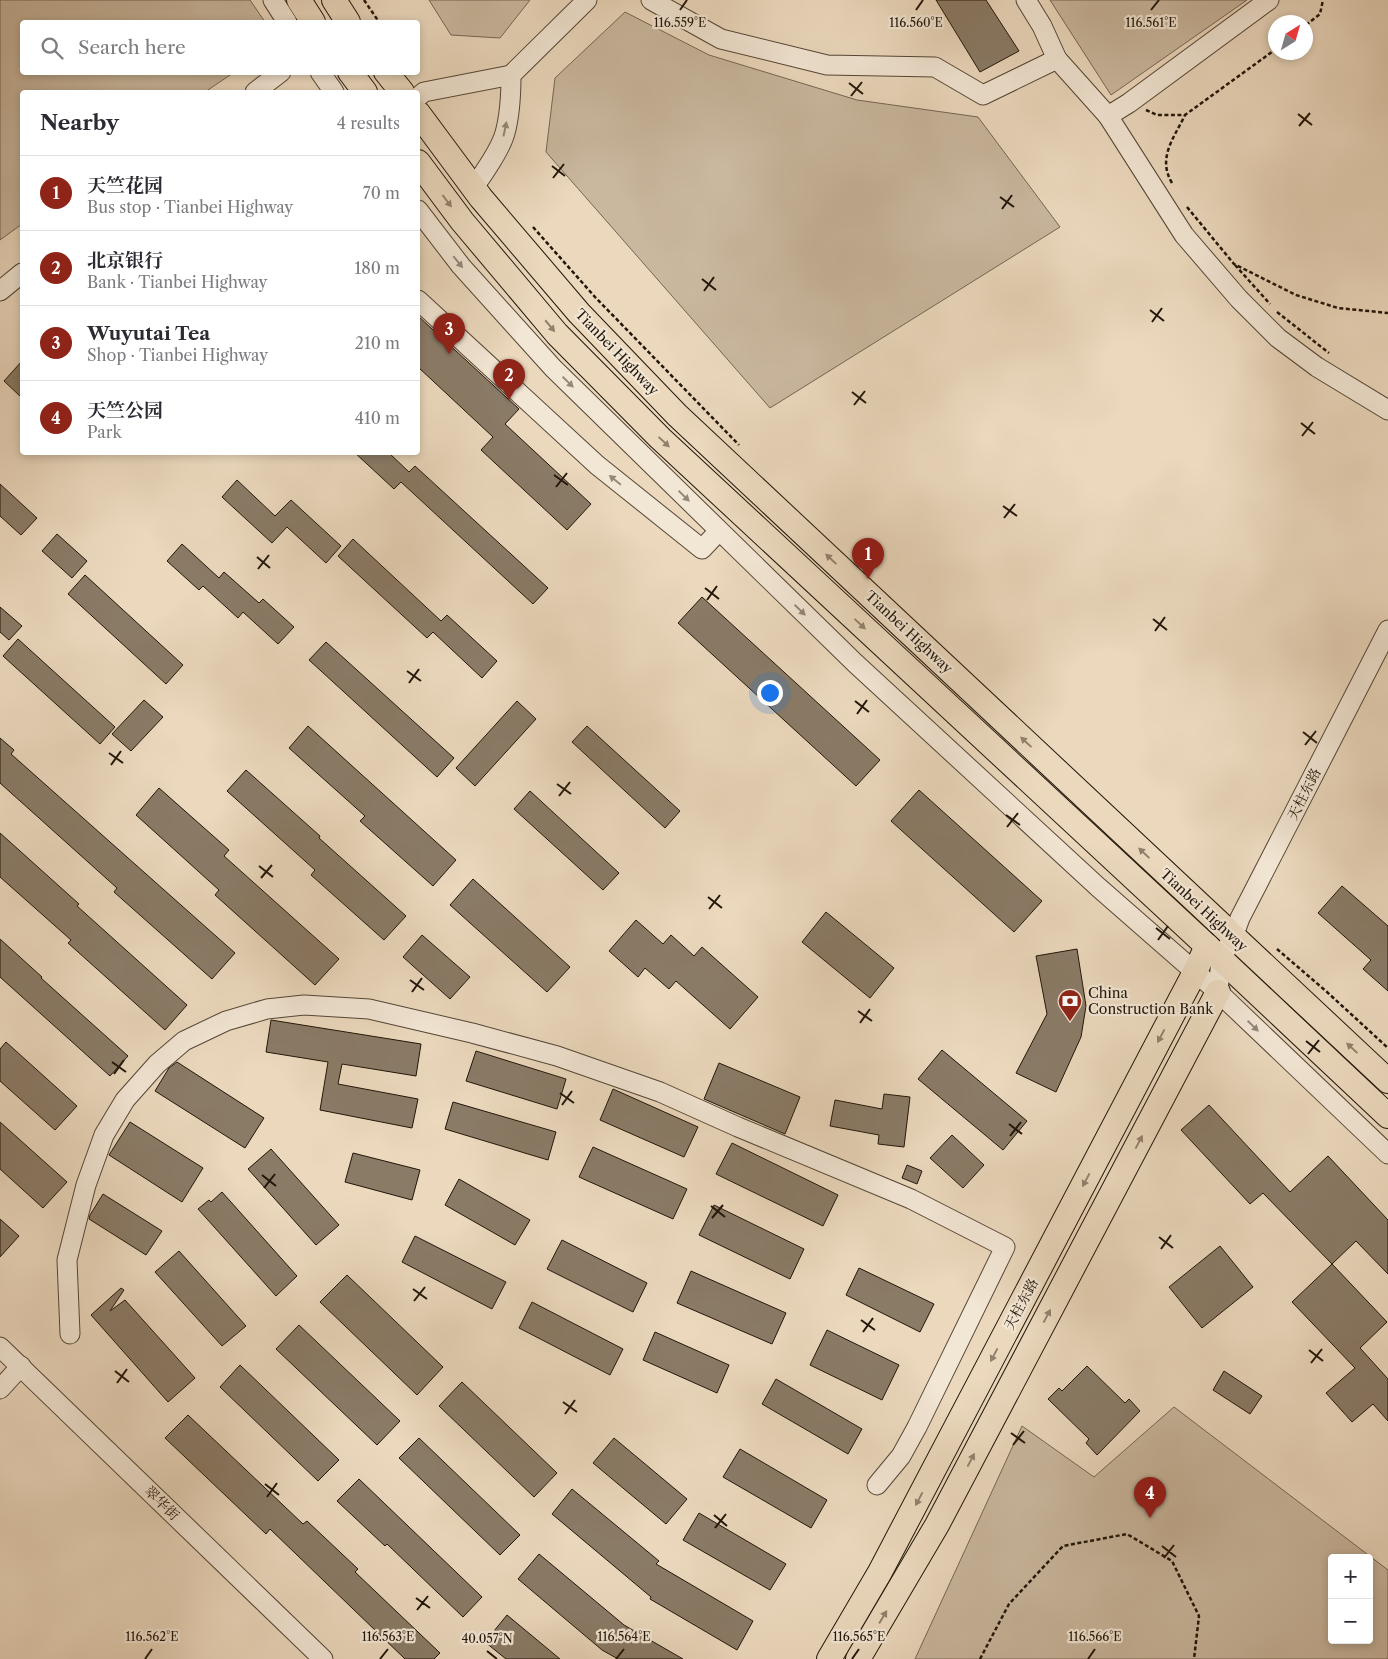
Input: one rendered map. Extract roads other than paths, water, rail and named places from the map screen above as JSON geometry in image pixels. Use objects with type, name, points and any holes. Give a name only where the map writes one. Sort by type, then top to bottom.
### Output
[{"type":"main road","points":[[299,0],[312,20]]},
{"type":"main road","points":[[334,0],[346,20]]},
{"type":"main road","points":[[352,75],[364,90]]},
{"type":"main road","points":[[388,75],[400,90]]},
{"type":"main road","name":"Tianbei Highway","points":[[420,117],[473,188],[579,314],[677,415],[1388,1081]]},
{"type":"main road","name":"Tianbei Highway","points":[[420,165],[462,221],[557,334],[660,438],[1388,1116]]},
{"type":"main road","name":"天柱东路","points":[[829,1659],[880,1572],[1195,972],[1214,952]]},
{"type":"main road","name":"天柱东路","points":[[858,1659],[937,1525],[1218,992]]},
{"type":"street","points":[[273,0],[286,20]]},
{"type":"street","points":[[420,95],[424,92],[511,75],[587,0]]},
{"type":"street","points":[[651,0],[721,39],[827,65],[936,67],[983,94],[1057,58]]},
{"type":"street","points":[[1026,0],[1042,26],[1057,58],[1108,116],[1184,235],[1239,299],[1278,338],[1317,368],[1388,410]]},
{"type":"street","points":[[1108,116],[1129,103],[1269,0]]},
{"type":"street","points":[[258,90],[277,75]]},
{"type":"street","points":[[322,75],[333,90]]},
{"type":"street","points":[[473,188],[485,172],[505,134],[511,94],[511,75]]},
{"type":"street","points":[[420,213],[461,266],[553,368],[719,531],[973,774],[1218,992],[1388,1154]]},
{"type":"street","points":[[0,291],[20,275]]},
{"type":"street","points":[[420,302],[597,465],[702,549],[719,531]]},
{"type":"street","name":"天柱东路","points":[[1214,952],[1233,937],[1240,918],[1388,630]]},
{"type":"street","points":[[1214,952],[1218,992]]},
{"type":"street","points":[[70,1334],[67,1260],[86,1185],[104,1135],[125,1100],[156,1064],[184,1041],[226,1021],[267,1009],[304,1005],[369,1009],[557,1056],[660,1092],[738,1127],[911,1199],[1005,1248],[917,1427],[901,1456],[876,1485]]},
{"type":"street","name":"翠华街","points":[[0,1347],[323,1659]]},
{"type":"street","points":[[0,1389],[21,1366]]},
{"type":"place","name":"Wuyutai Tea","points":[[449,354]]},
{"type":"place","name":"北京银行","points":[[509,400]]},
{"type":"place","name":"天竺花园","points":[[868,579]]},
{"type":"place","name":"China Construction Bank","points":[[1070,1022]]},
{"type":"place","name":"天竺公园","points":[[1150,1518]]}]
